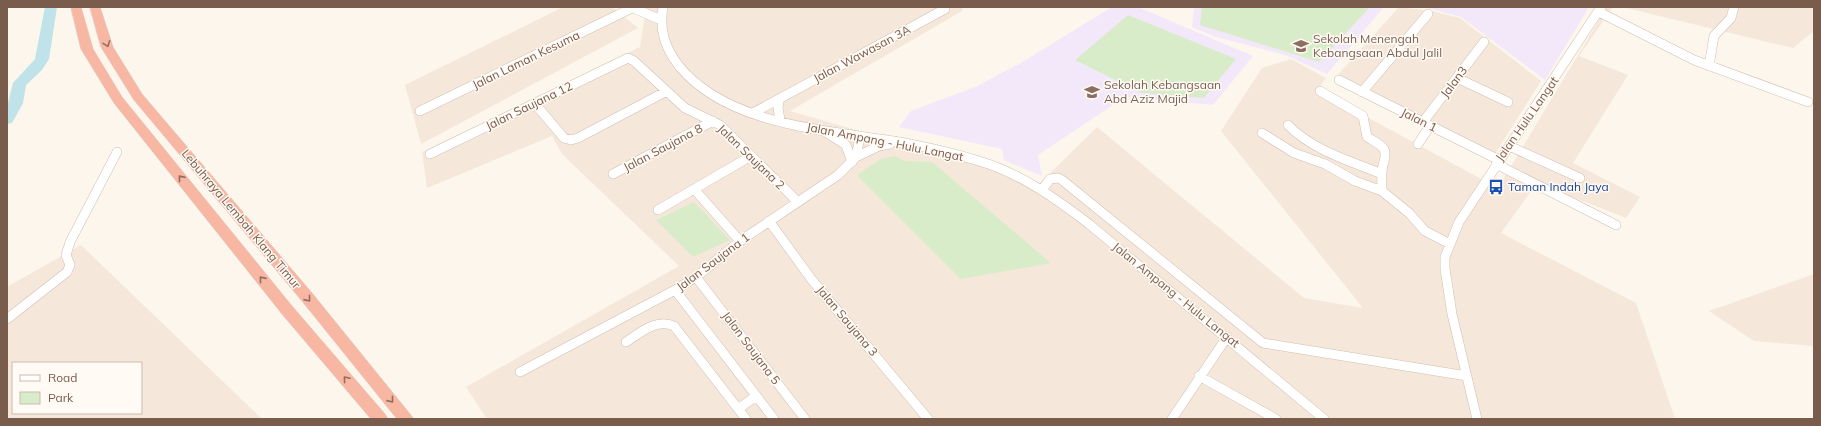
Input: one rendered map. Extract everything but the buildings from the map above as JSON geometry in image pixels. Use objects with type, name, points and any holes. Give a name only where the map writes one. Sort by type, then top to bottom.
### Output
[{"type":"highway","name":"Lebuhraya Lembah Klang Timur","points":[[76,7],[87,49],[118,100],[287,310],[380,419]]},
{"type":"highway","name":"Lebuhraya Lembah Klang Timur","points":[[96,7],[107,47],[138,97],[312,303],[406,419]]},
{"type":"street","name":"Jalan Ampang - Hulu Langat","points":[[663,7],[661,20],[666,46],[683,74],[706,92],[725,102],[753,113],[819,129],[932,148],[989,164],[1024,180],[1042,190],[1099,232],[1324,419]]},
{"type":"street","points":[[1709,66],[1714,36],[1731,18],[1734,7]]},
{"type":"street","points":[[632,8],[661,20]]},
{"type":"street","name":"Jalan Laman Kesuma","points":[[420,111],[632,8]]},
{"type":"street","name":"Jalan Wawasan 3A","points":[[753,113],[945,9]]},
{"type":"street","points":[[1600,10],[1709,66],[1808,102]]},
{"type":"street","name":"Jalan Hulu Langat","points":[[1477,419],[1446,285],[1446,257],[1459,222],[1497,162],[1600,10]]},
{"type":"street","points":[[1362,92],[1428,14]]},
{"type":"street","name":"Jalan3","points":[[1418,144],[1427,124],[1457,78],[1484,42]]},
{"type":"street","name":"Jalan Saujana 2","points":[[628,58],[634,61],[665,92],[685,108],[720,125],[798,202]]},
{"type":"street","name":"Jalan Saujana 12","points":[[430,154],[628,58]]},
{"type":"street","points":[[1457,78],[1508,102]]},
{"type":"street","name":"Jalan 1","points":[[1339,80],[1427,124],[1616,225]]},
{"type":"street","points":[[1320,91],[1364,116],[1367,137],[1381,145],[1386,151],[1387,158],[1382,174],[1382,191]]},
{"type":"street","points":[[535,104],[564,138],[571,140],[578,138],[665,92]]},
{"type":"street","points":[[779,99],[778,108],[780,120]]},
{"type":"street","name":"Jalan Saujana 8","points":[[613,174],[713,121]]},
{"type":"street","points":[[1288,125],[1304,138],[1382,174]]},
{"type":"street","points":[[819,129],[834,136],[846,145],[854,159]]},
{"type":"street","points":[[1262,133],[1294,153],[1325,164],[1356,182],[1382,191],[1409,213],[1425,231],[1450,244]]},
{"type":"street","points":[[854,159],[860,136]]},
{"type":"street","name":"Jalan Saujana 1","points":[[520,372],[675,290],[696,277],[740,241],[838,175],[854,159],[879,146],[900,143]]},
{"type":"street","points":[[1509,146],[1580,178]]},
{"type":"street","points":[[7,320],[68,272],[70,265],[66,255],[70,242],[117,152]]},
{"type":"street","points":[[658,210],[751,156]]},
{"type":"street","points":[[1042,190],[1050,178],[1058,178],[1062,180],[1263,343],[1467,376]]},
{"type":"street","points":[[694,189],[740,241]]},
{"type":"street","name":"Jalan Saujana 3","points":[[769,221],[812,280],[928,419]]},
{"type":"street","name":"Jalan Saujana 5","points":[[696,277],[805,419]]},
{"type":"street","name":"Jalan Saujana 5","points":[[675,290],[774,419]]},
{"type":"street","points":[[626,342],[661,322],[669,322],[674,326],[746,419]]},
{"type":"street","points":[[1172,419],[1199,376],[1227,337]]},
{"type":"street","points":[[1199,376],[1264,416],[1276,419]]},
{"type":"street","points":[[738,409],[756,396]]},
{"type":"shaded area","points":[[563,7],[612,7],[638,28],[421,144],[405,85]]},
{"type":"shaded area","points":[[646,7],[963,7],[962,11],[790,111],[1040,183],[1097,127],[1304,298],[1363,308],[1221,131],[1262,68],[1291,59],[1326,78],[1317,90],[1498,188],[1607,7],[1613,7],[1579,56],[1628,75],[1573,163],[1640,197],[1626,218],[1537,183],[1501,233],[1636,303],[1675,419],[487,419],[466,387],[679,266],[562,154],[552,136],[427,188],[422,152],[640,47]]},
{"type":"shaded area","name":"Sekolah Kebangsaan Abd Aziz Majid","points":[[1112,7],[1138,7],[1253,56],[1213,105],[1125,97],[1038,155],[1042,176],[1004,160],[1002,149],[899,127],[911,111],[975,87],[1019,64]]},
{"type":"shaded area","name":"Sekolah Menengah Kebangsaan Abdul Jalil","points":[[1194,7],[1384,7],[1327,74],[1285,55],[1216,37],[1192,27]]},
{"type":"shaded area","name":"Taman Indah Jaya","points":[[1399,7],[1432,11],[1460,18],[1541,81],[1491,160],[1334,79]]},
{"type":"shaded area","name":"Sekolah Menengah Kebangsaan Abdul Jalil","points":[[1424,7],[1589,7],[1545,80],[1461,17]]},
{"type":"shaded area","points":[[1622,7],[1814,7],[1814,31],[1793,48]]},
{"type":"shaded area","points":[[81,245],[262,419],[7,419],[7,287]]},
{"type":"shaded area","points":[[1814,274],[1814,346],[1754,341],[1709,311]]},
{"type":"green space","name":"Sekolah Menengah Kebangsaan Abdul Jalil","points":[[1202,7],[1370,7],[1319,62],[1200,25]]},
{"type":"green space","points":[[1128,15],[1236,59],[1204,98],[1141,93],[1075,60]]},
{"type":"green space","points":[[895,156],[904,161],[932,162],[1051,263],[961,279],[857,175],[881,159]]},
{"type":"green space","points":[[694,202],[730,240],[693,257],[656,220]]},
{"type":"waterway","points":[[7,119],[16,103],[20,83],[37,67],[42,59],[51,7]]},
{"type":"place","name":"Sekolah Menengah Kebangsaan Abdul Jalil","points":[[1301,46]]},
{"type":"place","name":"Sekolah Kebangsaan Abd Aziz Majid","points":[[1092,92]]},
{"type":"place","name":"Taman Indah Jaya","points":[[1496,187]]}]
